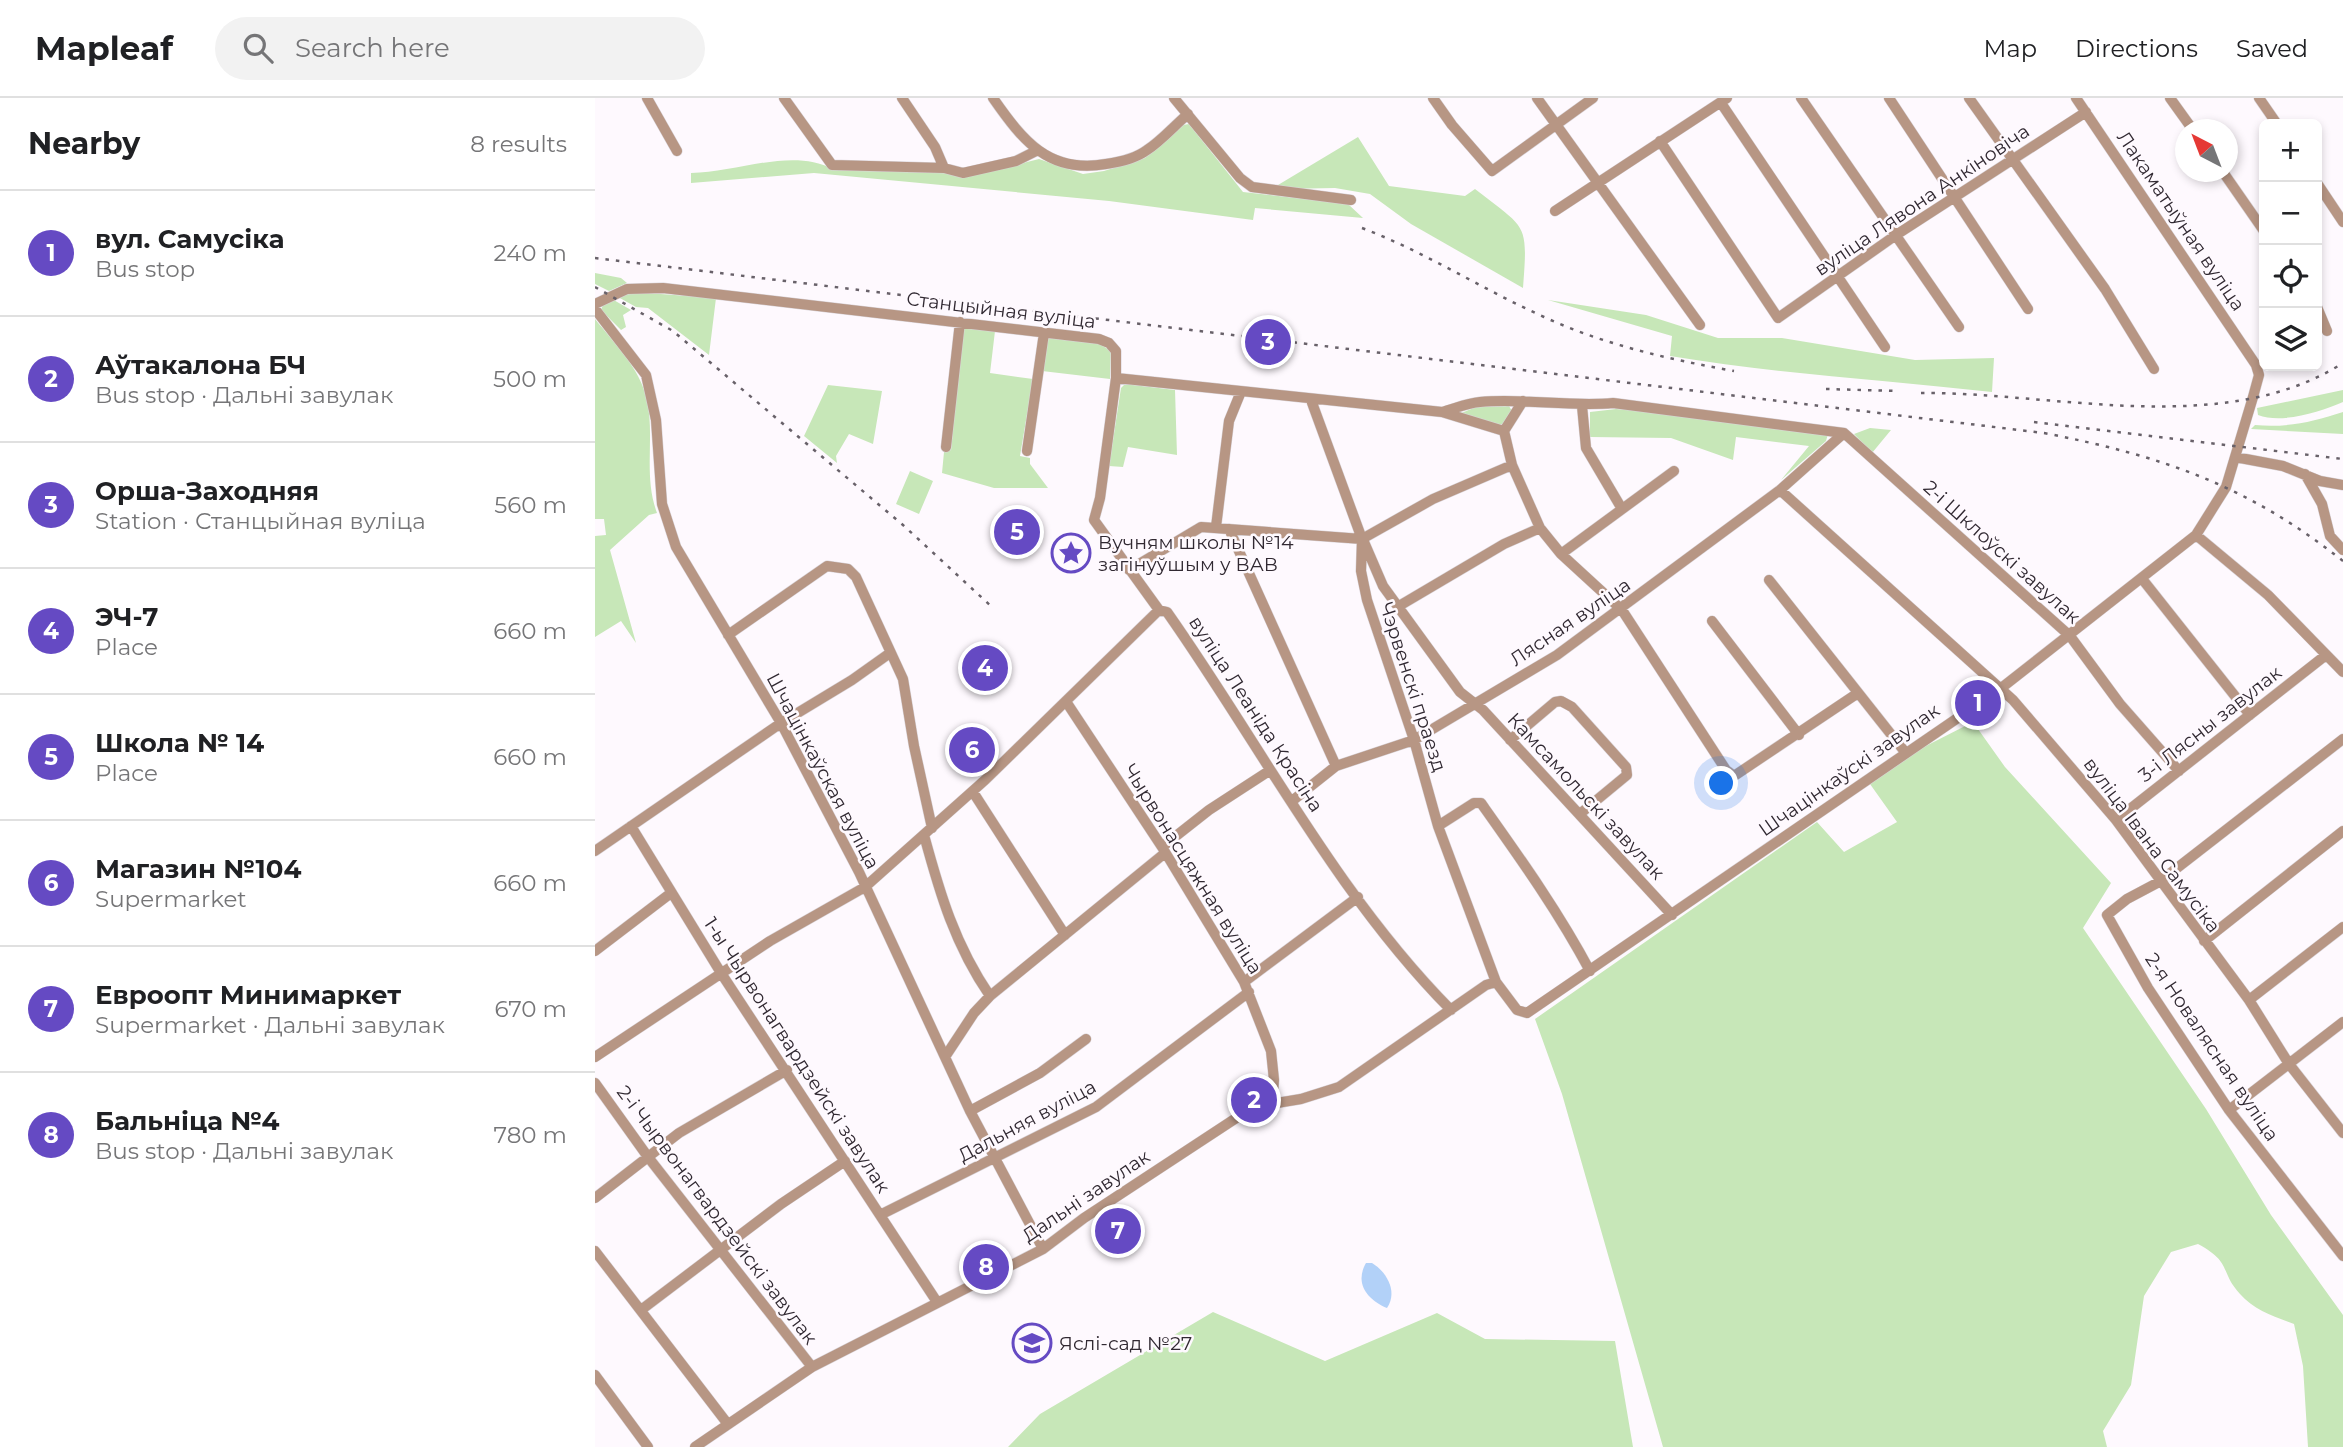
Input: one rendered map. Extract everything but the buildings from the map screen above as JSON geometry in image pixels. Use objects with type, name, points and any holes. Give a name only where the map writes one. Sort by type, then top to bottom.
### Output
[{"type":"street","points":[[647,98],[677,150]]},
{"type":"street","points":[[784,98],[832,165],[944,168],[963,173],[1016,161],[1036,151]]},
{"type":"street","points":[[902,98],[935,147],[944,168]]},
{"type":"street","points":[[993,98],[1036,151],[1076,168],[1119,162],[1147,150],[1188,114]]},
{"type":"street","points":[[1174,98],[1240,178],[1252,187],[1351,200]]},
{"type":"street","points":[[1433,98],[1452,125],[1492,171],[1593,98]]},
{"type":"street","points":[[1537,98],[1700,325]]},
{"type":"street","points":[[1801,98],[1959,327]]},
{"type":"street","points":[[1889,98],[1957,196],[2028,309]]},
{"type":"street","points":[[1969,98],[2105,289],[2154,369]]},
{"type":"street","name":"Лакаматыўная вуліца","points":[[2076,98],[2256,365]]},
{"type":"street","points":[[2170,98],[2185,119]]},
{"type":"street","points":[[2259,98],[2274,119]]},
{"type":"street","points":[[1555,211],[1724,100],[1885,347]]},
{"type":"street","name":"вуліца Лявона Анкіновіча","points":[[1660,141],[1778,318],[1896,235],[2086,112]]},
{"type":"street","points":[[2230,182],[2259,225]]},
{"type":"street","points":[[2322,190],[2343,222]]},
{"type":"street","name":"Станцыйная вуліца","points":[[595,306],[627,289],[643,287],[1044,333],[1109,343],[1116,351],[1116,378]]},
{"type":"street","name":"Шчацінкаўская вуліца","points":[[595,306],[646,375],[656,420],[659,484],[667,527],[781,723],[865,887],[970,1111],[1043,1249]]},
{"type":"street","points":[[2317,308],[2327,331]]},
{"type":"street","points":[[946,447],[960,322]]},
{"type":"street","points":[[1027,451],[1044,333]]},
{"type":"street","name":"Шчацінкаўскі завулак","points":[[1496,982],[1517,1010],[1527,1013],[2000,689],[2143,580],[2196,535],[2213,512],[2226,487],[2259,375],[2256,365]]},
{"type":"street","points":[[1116,378],[1240,394],[1442,412],[1504,432]]},
{"type":"street","name":"вуліца Леаніда Красіна","points":[[1116,378],[1100,498],[1094,520],[1159,610],[1167,612],[1223,692],[1269,771],[1358,897],[1429,988],[1451,1010]]},
{"type":"street","points":[[1216,527],[1229,421],[1240,394]]},
{"type":"street","name":"Чэрвенскі праезд","points":[[1311,400],[1362,539],[1361,571],[1367,600],[1414,740],[1438,826],[1496,982]]},
{"type":"street","points":[[1442,412],[1478,402],[1523,401],[1582,406],[1613,403],[1844,433]]},
{"type":"street","points":[[1523,401],[1504,432],[1512,465],[1540,528],[1561,554],[1622,610],[1720,762],[1734,776],[1858,693]]},
{"type":"street","points":[[1582,406],[1586,448],[1622,509]]},
{"type":"street","name":"Лясная вуліца","points":[[1292,801],[1336,766],[1414,740],[1557,655],[1622,610],[1780,490],[1844,433]]},
{"type":"street","name":"2-і Шклоўскі завулак","points":[[1844,433],[2070,636],[2120,704],[2179,771]]},
{"type":"street","points":[[2235,457],[2283,466],[2343,485]]},
{"type":"street","points":[[1129,570],[1201,527],[1362,539],[1433,499],[1512,465]]},
{"type":"street","points":[[1561,554],[1674,471]]},
{"type":"street","points":[[2305,474],[2322,503],[2330,536],[2343,550]]},
{"type":"street","name":"вуліца Івана Самусіка","points":[[1780,490],[2013,700],[2116,821],[2249,1000],[2289,1064],[2343,1133]]},
{"type":"street","points":[[1399,606],[1504,544],[1540,528]]},
{"type":"street","points":[[1229,529],[1336,766]]},
{"type":"street","points":[[2196,535],[2268,595],[2343,672]]},
{"type":"street","name":"Камсамольскі завулак","points":[[1362,539],[1383,586],[1460,692],[1483,710],[1581,813],[1672,915]]},
{"type":"street","points":[[728,635],[827,566],[839,566],[856,577],[903,678],[928,831],[958,941],[966,962],[990,996]]},
{"type":"street","points":[[1769,580],[1905,752]]},
{"type":"street","points":[[2143,580],[2250,715]]},
{"type":"street","points":[[595,1057],[721,973],[865,887],[973,792],[1067,703],[1159,610]]},
{"type":"street","points":[[1712,621],[1799,735]]},
{"type":"street","points":[[595,851],[781,723],[852,681],[890,653]]},
{"type":"street","name":"3-і Лясны завулак","points":[[2116,821],[2326,655]]},
{"type":"street","points":[[1510,740],[1555,702],[1561,701],[1572,707],[1626,767],[1627,775],[1581,813]]},
{"type":"street","name":"Чырвонасцяжная вуліца","points":[[1067,703],[1163,850],[1246,987],[1271,1052],[1274,1080],[1272,1103]]},
{"type":"street","points":[[2159,882],[2343,739]]},
{"type":"street","points":[[945,1057],[974,1013],[990,996],[1209,810],[1269,771]]},
{"type":"street","points":[[973,792],[1065,935]]},
{"type":"street","points":[[1438,826],[1474,803],[1481,803],[1525,862],[1569,930],[1590,971]]},
{"type":"street","name":"1-ы Чырвонагвардзейскі завулак","points":[[631,827],[721,973],[937,1302]]},
{"type":"street","points":[[2204,941],[2343,831]]},
{"type":"street","name":"2-я Новалясная вуліца","points":[[2159,882],[2112,908],[2107,915],[2108,921],[2148,988],[2229,1110],[2343,1256]]},
{"type":"street","points":[[595,951],[671,893]]},
{"type":"street","name":"Дальняя вуліца","points":[[880,1215],[1096,1107],[1358,897]]},
{"type":"street","points":[[2249,1000],[2343,927]]},
{"type":"street","name":"Дальні завулак","points":[[695,1447],[812,1367],[1043,1249],[1253,1107],[1301,1099],[1339,1087],[1486,985],[1496,982]]},
{"type":"street","points":[[2229,1110],[2343,1022]]},
{"type":"street","points":[[970,1111],[1041,1073],[1086,1039]]},
{"type":"street","points":[[595,1198],[679,1133],[787,1070]]},
{"type":"street","name":"2-і Чырвонагвардзейскі завулак","points":[[595,1083],[648,1157],[812,1367]]},
{"type":"street","points":[[641,1310],[781,1204],[845,1161]]},
{"type":"street","points":[[595,1251],[727,1423]]},
{"type":"street","points":[[595,1375],[648,1447]]},
{"type":"green space","points":[[1189,124],[1243,192],[1348,204],[1363,218],[1255,208],[1253,220],[1109,201],[814,173],[691,183],[691,173],[799,160],[833,169],[944,173],[966,177],[1039,159],[1083,174],[1104,171],[1145,158],[1183,125]]},
{"type":"green space","points":[[1358,137],[1389,186],[1465,196],[1475,189],[1505,212],[1524,238],[1523,288],[1411,224],[1370,194],[1335,188],[1282,189],[1278,185]]},
{"type":"green space","points":[[595,273],[621,278],[627,283],[609,291],[595,284]]},
{"type":"green space","points":[[633,292],[716,298],[709,355],[648,308],[636,307],[618,297]]},
{"type":"green space","points":[[612,299],[631,310],[623,315],[626,327],[621,330],[601,310],[604,302]]},
{"type":"green space","points":[[1548,300],[1646,315],[1718,338],[1782,338],[1915,360],[1994,358],[1992,392],[1791,372],[1670,356],[1672,336]]},
{"type":"green space","points":[[595,319],[639,377],[649,414],[651,485],[657,513],[649,515],[610,550],[636,643],[621,621],[595,637],[595,536],[606,535],[604,519],[595,519]]},
{"type":"green space","points":[[963,328],[995,331],[990,373],[1033,379],[1020,456],[1030,458],[1030,464],[1048,488],[994,488],[942,473],[944,452],[951,450]]},
{"type":"green space","points":[[1047,338],[1098,343],[1111,351],[1110,379],[1042,371]]},
{"type":"green space","points":[[1125,384],[1175,390],[1177,455],[1128,447],[1123,467],[1109,466],[1121,388]]},
{"type":"green space","points":[[828,385],[882,391],[873,444],[849,434],[836,456],[837,463],[804,436]]},
{"type":"green space","points":[[2343,390],[2343,402],[2323,410],[2278,418],[2258,415],[2257,408]]},
{"type":"green space","points":[[1509,406],[1512,411],[1505,423],[1499,425],[1459,414],[1476,407]]},
{"type":"green space","points":[[1616,409],[1828,434],[1826,441],[1781,480],[1809,446],[1736,437],[1733,460],[1671,438],[1590,437],[1590,412]]},
{"type":"green space","points":[[2343,412],[2343,434],[2251,429],[2255,425],[2299,423]]},
{"type":"green space","points":[[1870,428],[1891,430],[1872,453],[1854,434]]},
{"type":"green space","points":[[910,471],[933,481],[919,514],[896,504]]},
{"type":"green space","points":[[1973,722],[2005,767],[2111,883],[2083,928],[2206,1109],[2271,1215],[2343,1315],[2343,1447],[2308,1447],[2303,1366],[2294,1324],[2265,1312],[2246,1300],[2234,1286],[2221,1262],[2198,1244],[2171,1252],[2144,1296],[2131,1385],[2103,1431],[2107,1447],[1663,1447],[1562,1094],[1535,1019],[1817,822],[1844,852],[1897,822],[1870,784],[1916,751]]},
{"type":"green space","points":[[1213,1312],[1325,1361],[1437,1313],[1485,1339],[1615,1341],[1633,1447],[1008,1447],[1040,1414]]},
{"type":"water","points":[[1366,1263],[1377,1267],[1389,1283],[1391,1295],[1387,1308],[1374,1301],[1362,1284]]},
{"type":"railway","points":[[1362,228],[1408,248],[1521,306],[1590,336],[1637,350],[1734,371]]},
{"type":"railway","points":[[595,258],[2044,433],[2127,452],[2202,477],[2272,512],[2343,561]]},
{"type":"railway","points":[[595,287],[673,331],[903,525],[992,607]]},
{"type":"railway","points":[[1921,393],[2137,406],[2192,406],[2246,400],[2296,386],[2343,363]]},
{"type":"railway","points":[[1826,389],[1898,391]]},
{"type":"railway","points":[[2034,422],[2343,459]]},
{"type":"place","name":"Орша-Заходняя","points":[[1268,342]]},
{"type":"place","name":"Школа № 14","points":[[1017,532]]},
{"type":"place","name":"Вучням школы №14 загінуўшым у ВАВ","points":[[1071,553]]},
{"type":"place","name":"ЭЧ-7","points":[[985,668]]},
{"type":"place","name":"вул. Самусіка","points":[[1978,703]]},
{"type":"place","name":"Магазин №104","points":[[972,750]]},
{"type":"place","name":"Аўтакалона БЧ","points":[[1254,1100]]},
{"type":"place","name":"Евроопт Минимаркет","points":[[1118,1231]]},
{"type":"place","name":"Бальніца №4","points":[[986,1267]]},
{"type":"place","name":"Яслі-сад №27","points":[[1032,1343]]}]
